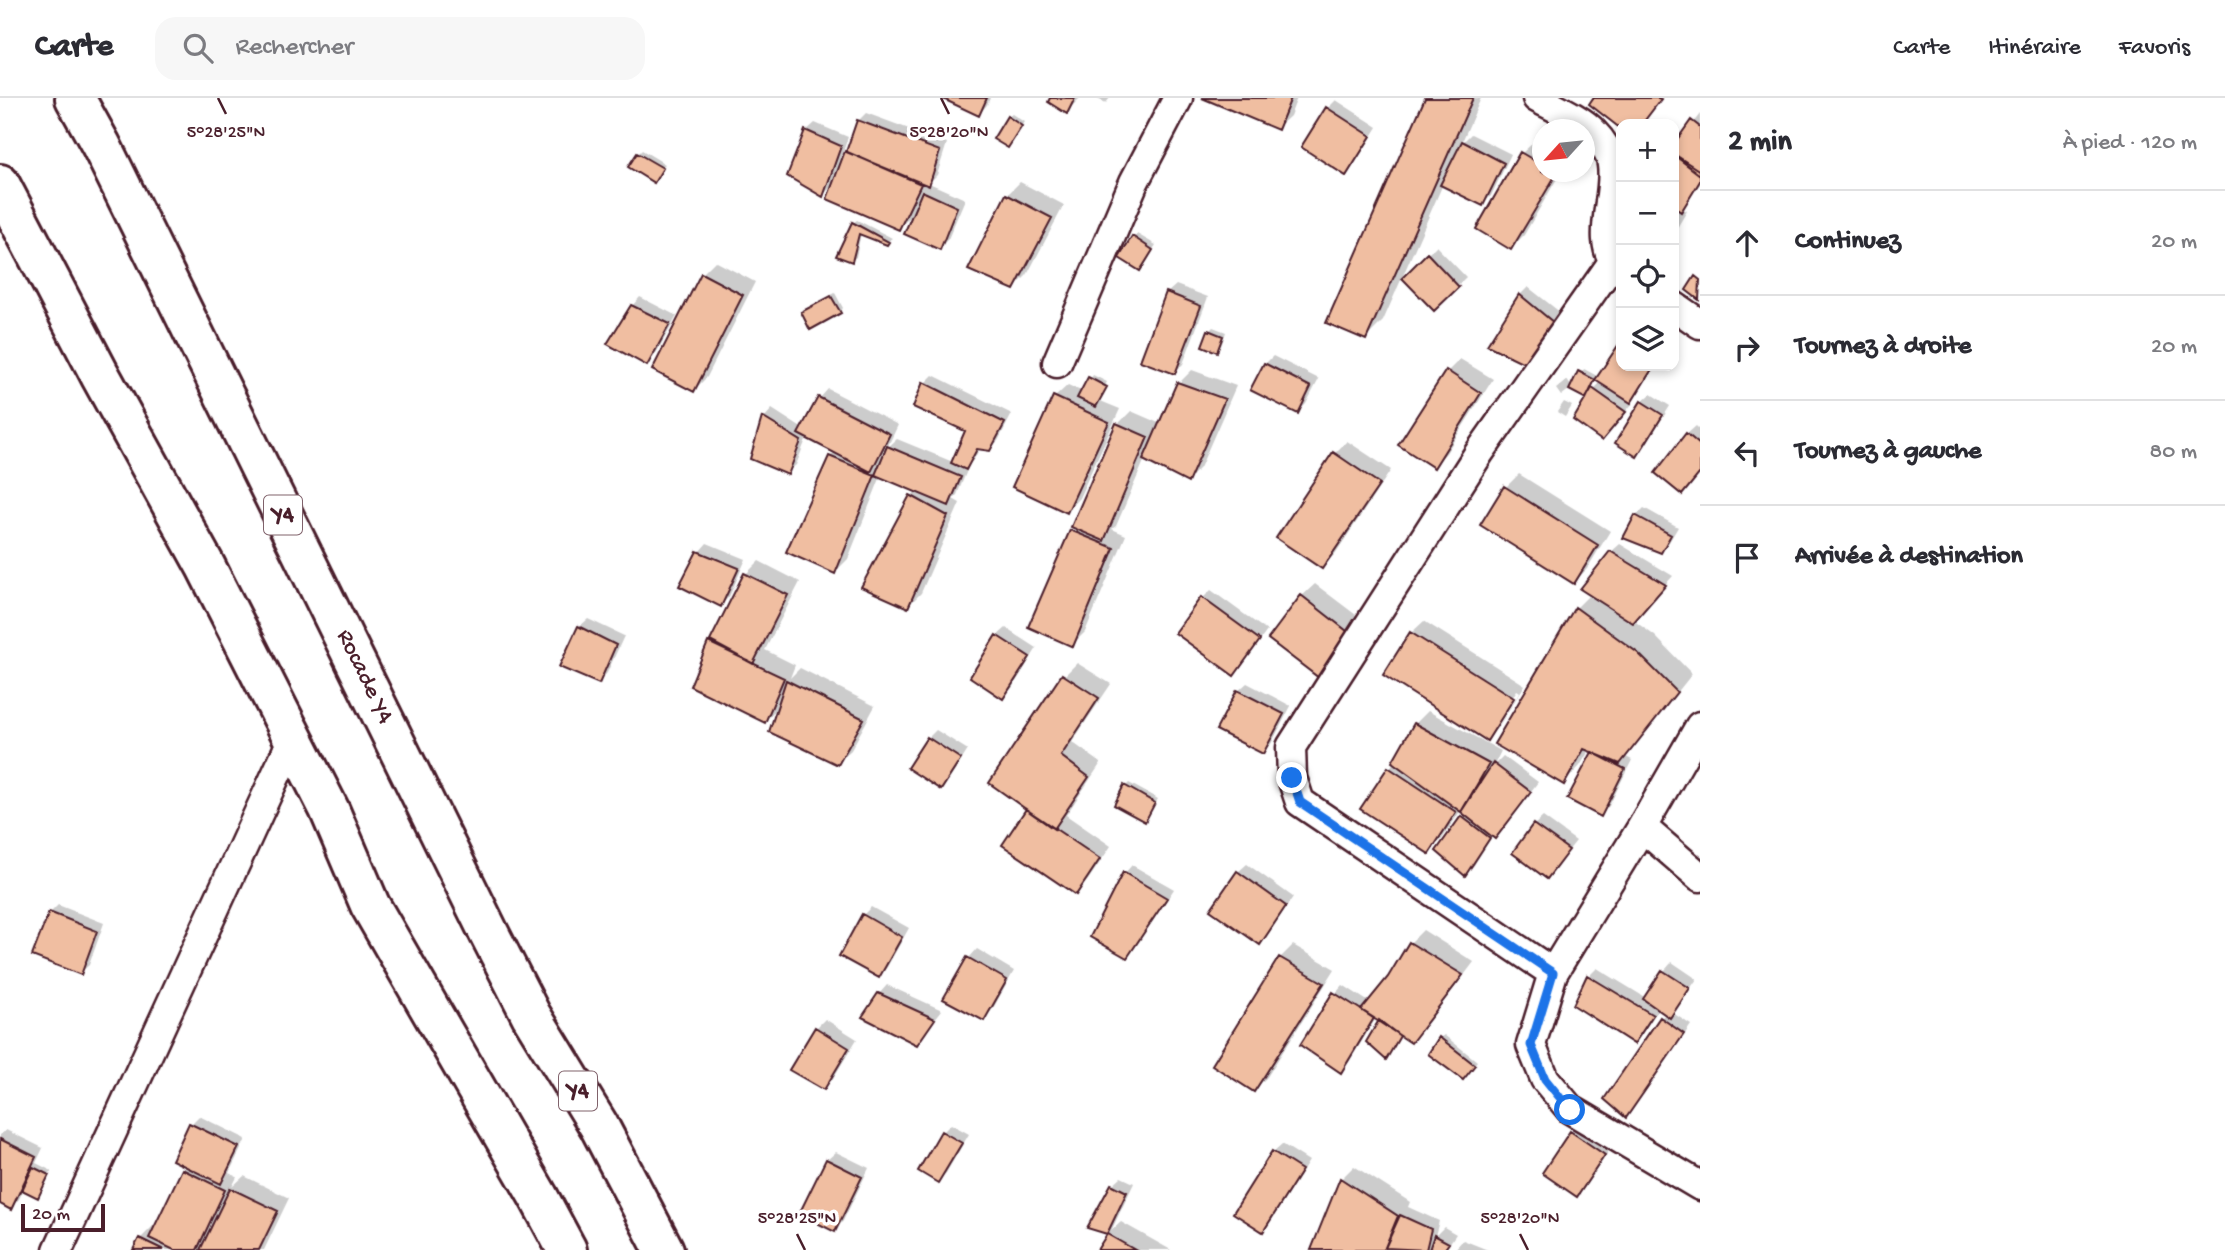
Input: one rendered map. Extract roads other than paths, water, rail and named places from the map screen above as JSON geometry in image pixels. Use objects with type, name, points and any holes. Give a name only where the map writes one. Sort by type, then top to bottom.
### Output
[{"type":"highway","name":"Rocade Y4","points":[[75,98],[101,145],[489,933],[531,1015],[599,1126],[664,1250]]},
{"type":"highway","points":[[0,184],[100,375],[205,565],[329,809],[370,905],[567,1250]]},
{"type":"street","points":[[1057,363],[1134,183],[1178,98]]},
{"type":"street","points":[[1537,98],[1591,129],[1603,144],[1612,164],[1606,242],[1616,264]]},
{"type":"street","points":[[1553,973],[1300,802],[1292,778],[1291,747],[1479,453],[1616,267]]},
{"type":"street","points":[[1677,308],[1700,324]]},
{"type":"street","points":[[1700,726],[1553,973],[1531,1045],[1545,1079],[1570,1110],[1700,1186]]},
{"type":"street","points":[[58,1250],[293,737]]},
{"type":"street","points":[[1642,827],[1700,877]]}]
